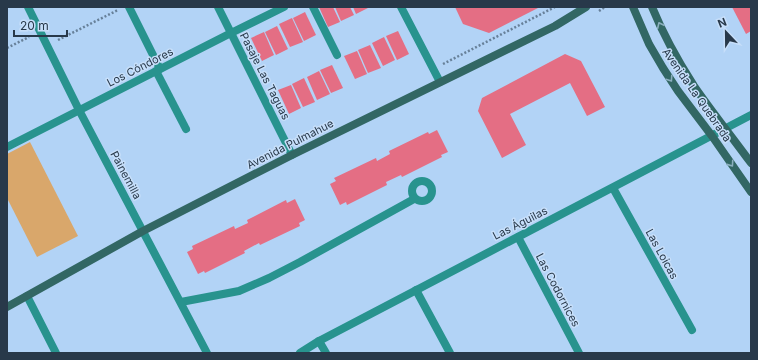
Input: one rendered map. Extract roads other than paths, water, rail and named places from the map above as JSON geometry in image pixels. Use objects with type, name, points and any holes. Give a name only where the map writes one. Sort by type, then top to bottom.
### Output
[{"type":"street","name":"Painemilla","points":[[28,7],[79,110],[207,353]]},
{"type":"street","points":[[129,7],[186,129]]},
{"type":"street","name":"Pasaje Las Taguas","points":[[218,7],[292,155]]},
{"type":"street","name":"Los Cóndores","points":[[7,147],[284,7]]},
{"type":"street","points":[[313,7],[337,54]]},
{"type":"street","points":[[401,7],[440,82]]},
{"type":"street","name":"Avenida Pulmahue","points":[[7,307],[143,231],[292,155],[555,26],[586,7]]},
{"type":"street","name":"Avenida La Quebrada","points":[[633,7],[649,44],[663,68],[751,192]]},
{"type":"street","name":"Avenida La Quebrada","points":[[652,7],[666,37],[702,97],[751,162]]},
{"type":"street","name":"Las Águilas","points":[[300,353],[319,341],[751,115]]},
{"type":"street","name":"Las Loicas","points":[[613,188],[692,330]]},
{"type":"street","points":[[181,302],[239,291],[269,278],[414,199]]},
{"type":"street","name":"Las Codornices","points":[[518,237],[579,353]]},
{"type":"street","points":[[416,290],[450,353]]},
{"type":"street","points":[[27,296],[56,353]]},
{"type":"street","points":[[319,341],[326,353]]}]
